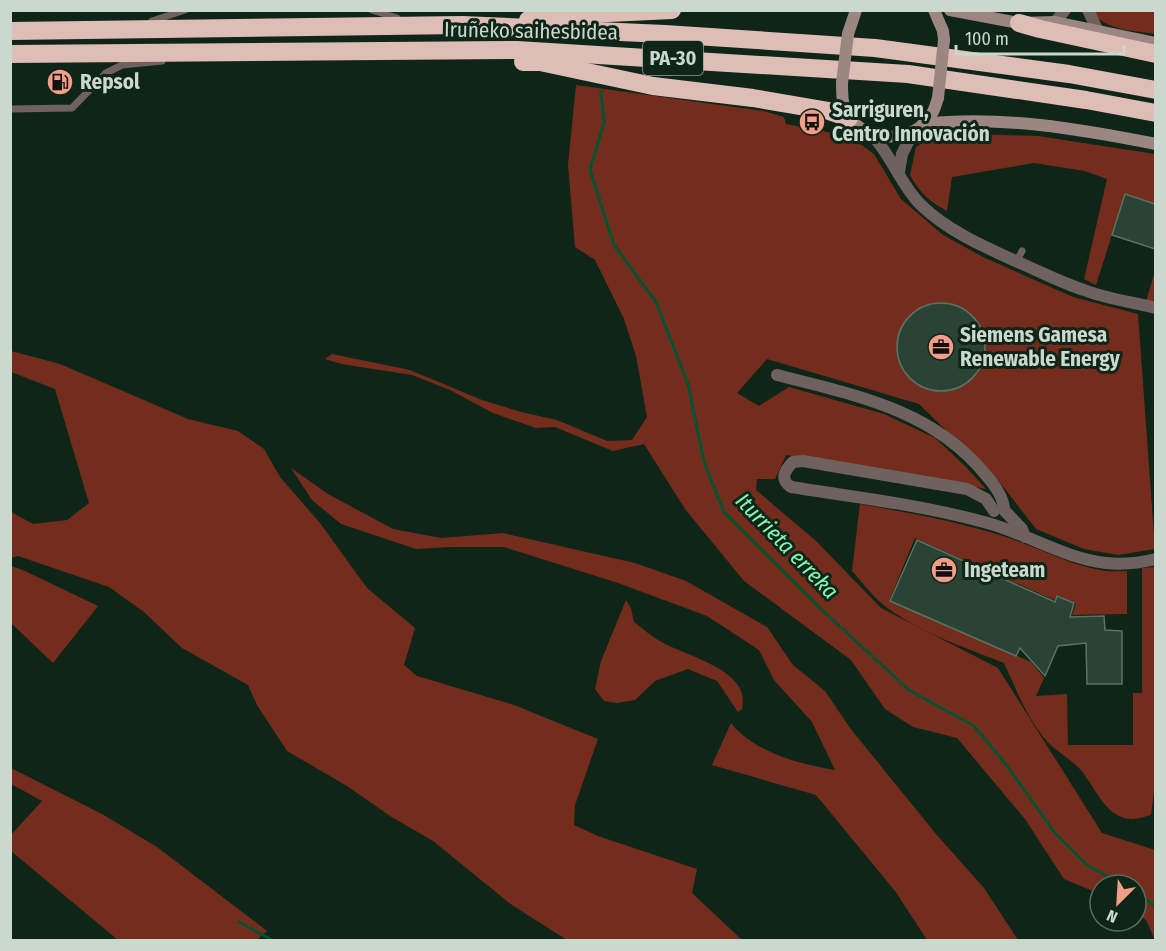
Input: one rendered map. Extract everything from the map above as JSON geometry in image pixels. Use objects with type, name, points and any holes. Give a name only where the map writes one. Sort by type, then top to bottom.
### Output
[{"type":"highway","points":[[528,20],[545,16],[672,10]]},
{"type":"highway","points":[[10,23],[397,18],[528,20],[668,27],[726,32],[775,41]]},
{"type":"highway","points":[[1019,22],[1040,29],[1155,54]]},
{"type":"highway","name":"Iruñeko saihesbidea","points":[[10,31],[462,25],[653,33],[875,48],[1069,74],[1155,90]]},
{"type":"highway","name":"Iruñeko saihesbidea","points":[[10,54],[517,50],[675,58],[908,74],[1086,100],[1155,115]]},
{"type":"highway","points":[[258,53],[293,60],[540,62],[653,86],[753,98],[830,111],[849,118]]},
{"type":"street","points":[[856,10],[848,34],[842,83],[843,104],[849,118],[879,141],[908,190],[921,205],[940,221],[982,246],[1020,256],[1085,291],[1155,308]]},
{"type":"street","points":[[871,134],[897,137],[912,132],[932,115],[938,98],[944,40],[943,31],[934,10]]},
{"type":"street","points":[[950,10],[1019,22],[1055,22],[1155,43]]},
{"type":"street","points":[[1055,22],[1065,10]]},
{"type":"street","points":[[1088,10],[1098,31]]},
{"type":"street","points":[[923,124],[946,121],[987,121],[1062,128],[1155,144]]},
{"type":"street","points":[[899,172],[902,154],[912,132]]},
{"type":"street","points":[[777,375],[862,397],[901,411],[945,436],[977,463],[989,478],[1004,505],[987,522]]},
{"type":"street","points":[[1025,537],[1022,530],[986,499],[967,489],[803,461],[793,462],[786,469],[783,477],[790,487],[927,508],[987,522],[1025,537],[1086,559],[1104,563],[1132,564],[1155,559]]},
{"type":"lane","points":[[152,21],[185,10]]},
{"type":"lane","points":[[372,10],[397,18]]},
{"type":"lane","points":[[10,109],[72,108],[106,73],[122,65],[183,61],[197,53]]},
{"type":"shaded area","points":[[1092,11],[1155,11],[1155,34],[1112,26],[1098,18]]},
{"type":"shaded area","points":[[576,85],[763,111],[784,117],[786,124],[843,135],[863,146],[874,154],[901,199],[943,235],[983,257],[1073,297],[1138,314],[1155,549],[1118,555],[1084,549],[1036,529],[1001,484],[919,404],[767,359],[737,393],[759,406],[789,387],[884,414],[935,438],[986,489],[786,455],[775,479],[757,479],[756,490],[816,541],[881,608],[998,668],[1102,833],[1155,850],[1155,940],[1148,924],[1148,873],[1088,873],[1088,889],[1064,879],[1025,819],[957,738],[913,727],[885,709],[851,660],[744,581],[685,509],[644,444],[613,451],[555,427],[536,428],[493,413],[450,390],[412,375],[341,364],[325,359],[332,354],[410,370],[482,400],[557,420],[607,441],[632,440],[647,417],[636,356],[624,319],[595,260],[575,247],[568,165]]},
{"type":"shaded area","points":[[937,133],[1038,136],[1155,154],[1155,204],[1125,194],[1096,285],[1084,279],[1107,179],[1085,171],[1034,163],[952,177],[947,211],[926,196],[910,175],[916,147]]},
{"type":"shaded area","points":[[1155,271],[1155,303],[1146,301]]},
{"type":"shaded area","points":[[11,351],[60,364],[188,419],[238,431],[264,449],[280,477],[320,523],[367,588],[415,628],[404,665],[417,676],[514,705],[598,739],[575,805],[574,825],[598,836],[697,869],[692,893],[742,940],[567,940],[512,905],[433,841],[287,751],[257,705],[248,685],[182,648],[144,612],[109,587],[18,556],[11,558],[11,512],[33,524],[67,520],[89,503],[55,389],[11,372]]},
{"type":"shaded area","points":[[291,468],[328,494],[393,529],[441,538],[503,533],[635,563],[686,581],[767,627],[793,665],[825,691],[850,728],[936,834],[984,888],[1018,940],[927,940],[895,891],[816,795],[712,765],[731,723],[752,742],[778,755],[835,770],[812,722],[774,680],[759,650],[707,616],[618,583],[504,547],[416,549],[341,524],[312,500]]},
{"type":"shaded area","points":[[860,504],[935,518],[991,532],[1088,567],[1107,571],[1127,571],[1127,614],[1072,615],[1076,603],[1057,595],[1054,600],[915,538],[889,601],[1031,662],[1044,678],[1036,696],[1067,694],[1068,745],[1133,745],[1133,693],[1142,693],[1142,568],[1155,567],[1156,776],[1151,815],[1135,819],[1123,818],[1108,807],[1078,767],[1053,747],[1039,731],[1022,703],[1004,663],[908,622],[873,595],[852,571]]},
{"type":"shaded area","points":[[11,566],[98,606],[53,663],[11,623]]},
{"type":"shaded area","points":[[626,600],[631,608],[634,622],[650,634],[671,647],[727,674],[737,684],[742,695],[742,709],[738,712],[717,681],[688,669],[655,681],[635,700],[617,703],[604,701],[595,689],[601,661]]},
{"type":"shaded area","points":[[11,768],[102,814],[157,847],[267,931],[257,940],[118,940],[11,851],[11,835],[42,801],[11,784]]},
{"type":"building","points":[[1125,194],[1155,204],[1155,249],[1112,235]]},
{"type":"building","name":"Siemens Gamesa Renewable Energy","points":[[932,303],[950,303],[966,310],[978,322],[985,338],[985,356],[978,372],[966,384],[950,391],[932,391],[916,384],[904,372],[897,356],[897,338],[904,322],[916,310]]},
{"type":"building","name":"Ingeteam","points":[[917,540],[1055,602],[1057,596],[1074,603],[1070,617],[1104,616],[1105,630],[1122,631],[1122,684],[1087,684],[1086,643],[1058,646],[1045,676],[1020,648],[1016,656],[890,601]]},
{"type":"waterway","name":"Iturrieta erreka","points":[[601,92],[604,122],[590,170],[614,245],[656,302],[688,384],[704,462],[724,512],[822,610],[909,690],[974,726],[1008,767],[1054,832],[1087,865],[1101,873]]},
{"type":"waterway","name":"Iturrieta erreka","points":[[1148,901],[1156,907]]},
{"type":"waterway","points":[[239,922],[272,940]]},
{"type":"place","name":"Repsol","points":[[60,82]]},
{"type":"place","name":"Sarriguren, Centro Innovación","points":[[812,122]]},
{"type":"place","name":"Siemens Gamesa Renewable Energy","points":[[941,347]]},
{"type":"place","name":"Ingeteam","points":[[944,570]]}]
